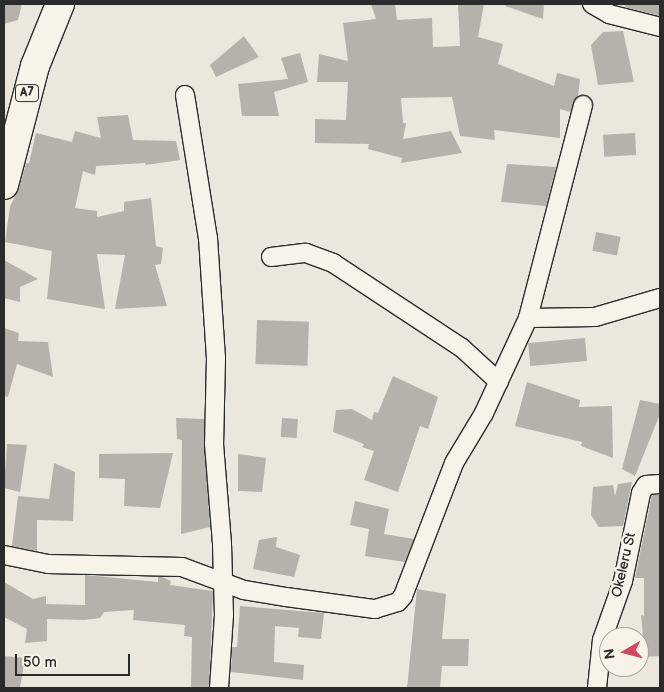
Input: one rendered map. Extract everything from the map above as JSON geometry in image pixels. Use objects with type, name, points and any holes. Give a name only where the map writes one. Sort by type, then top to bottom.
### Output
[{"type":"highway","name":"A7","points":[[4,126],[23,64],[47,4]]},
{"type":"highway","name":"A7","points":[[4,185],[35,66],[60,4]]},
{"type":"street","points":[[592,4],[609,14],[660,27]]},
{"type":"street","points":[[184,95],[193,133],[208,238],[216,358],[214,444],[223,583],[219,688]]},
{"type":"street","points":[[4,556],[48,564],[182,567],[223,583],[286,597],[375,609],[398,602],[403,596],[454,463],[500,382],[528,318],[574,153],[583,105]]},
{"type":"street","points":[[271,257],[306,253],[333,263],[462,348],[500,382]]},
{"type":"street","points":[[528,318],[595,317],[660,298]]},
{"type":"street","name":"Okeleru St","points":[[598,688],[602,640],[623,581],[641,493],[646,485],[660,484]]},
{"type":"building","points":[[4,4],[22,4],[18,20],[4,24]]},
{"type":"building","points":[[371,4],[395,4],[397,20],[432,18],[433,47],[460,46],[458,4],[484,4],[478,37],[503,44],[498,64],[554,86],[557,73],[580,79],[578,96],[570,112],[560,109],[560,138],[494,130],[495,140],[460,136],[452,97],[401,98],[403,123],[406,123],[403,139],[451,131],[462,153],[401,163],[402,158],[368,149],[369,144],[315,143],[315,119],[346,120],[348,82],[317,82],[319,54],[348,61],[343,23],[376,19]]},
{"type":"building","points":[[506,4],[544,4],[543,19],[505,6]]},
{"type":"building","points":[[626,4],[660,4],[660,16],[625,7]]},
{"type":"building","points":[[623,31],[634,82],[598,85],[591,45],[603,32]]},
{"type":"building","points":[[244,36],[259,57],[216,77],[210,65]]},
{"type":"building","points":[[300,53],[308,82],[274,92],[279,116],[242,116],[238,84],[288,79],[281,58]]},
{"type":"building","points":[[128,115],[133,140],[176,141],[180,160],[146,165],[145,163],[96,166],[95,175],[83,171],[75,208],[97,211],[97,217],[124,211],[124,202],[151,198],[156,246],[163,248],[161,264],[155,265],[167,306],[115,309],[125,255],[97,254],[105,309],[47,299],[52,251],[5,242],[10,206],[19,189],[26,163],[29,163],[36,133],[72,142],[75,131],[101,138],[97,117]]},
{"type":"building","points":[[635,133],[636,155],[604,157],[603,135]]},
{"type":"building","points":[[507,164],[556,167],[546,206],[501,202]]},
{"type":"building","points":[[596,232],[621,237],[617,255],[592,251]]},
{"type":"building","points":[[4,260],[38,279],[20,287],[20,302],[4,298]]},
{"type":"building","points":[[257,320],[309,322],[307,366],[255,364]]},
{"type":"building","points":[[4,328],[19,333],[18,341],[48,342],[53,377],[17,364],[8,397],[4,396]]},
{"type":"building","points":[[585,338],[587,361],[530,366],[528,343]]},
{"type":"building","points":[[393,376],[438,397],[428,429],[420,426],[398,492],[364,480],[374,451],[362,447],[364,444],[333,432],[336,410],[352,409],[372,420],[374,412],[378,413]]},
{"type":"building","points":[[527,382],[580,400],[579,407],[612,406],[613,458],[581,446],[582,442],[515,426]]},
{"type":"building","points":[[640,400],[660,404],[660,414],[635,476],[622,469]]},
{"type":"building","points":[[176,418],[204,419],[210,527],[181,534],[182,440],[177,439]]},
{"type":"building","points":[[282,418],[298,419],[297,438],[281,437]]},
{"type":"building","points":[[7,444],[27,445],[20,492],[4,488]]},
{"type":"building","points":[[173,453],[160,508],[124,506],[125,479],[99,478],[99,454]]},
{"type":"building","points":[[238,454],[266,458],[262,492],[238,491]]},
{"type":"building","points":[[54,463],[75,472],[73,521],[37,520],[37,551],[12,546],[18,496],[49,499]]},
{"type":"building","points":[[632,482],[623,526],[599,527],[591,515],[593,487],[613,485],[615,496],[618,484]]},
{"type":"building","points":[[652,495],[660,495],[660,656],[649,657],[649,627],[642,627],[641,615],[644,616],[644,578],[635,578]]},
{"type":"building","points":[[355,501],[389,509],[384,534],[414,539],[405,562],[365,556],[369,529],[350,525]]},
{"type":"building","points":[[277,537],[276,547],[300,555],[294,577],[253,569],[259,540]]},
{"type":"building","points":[[85,575],[158,582],[158,577],[162,577],[171,581],[170,585],[213,591],[209,688],[191,688],[192,637],[184,636],[185,625],[133,620],[134,610],[104,612],[100,618],[85,620],[47,619],[47,641],[25,643],[27,629],[4,617],[4,582],[33,599],[46,596],[46,604],[85,605]]},
{"type":"building","points":[[417,589],[446,594],[442,639],[469,639],[468,666],[442,666],[440,688],[407,688]]},
{"type":"building","points":[[240,606],[324,613],[321,639],[298,637],[299,628],[275,626],[274,662],[304,665],[303,680],[231,672],[232,647],[237,647]]},
{"type":"building","points":[[4,656],[25,658],[20,688],[4,688]]}]
